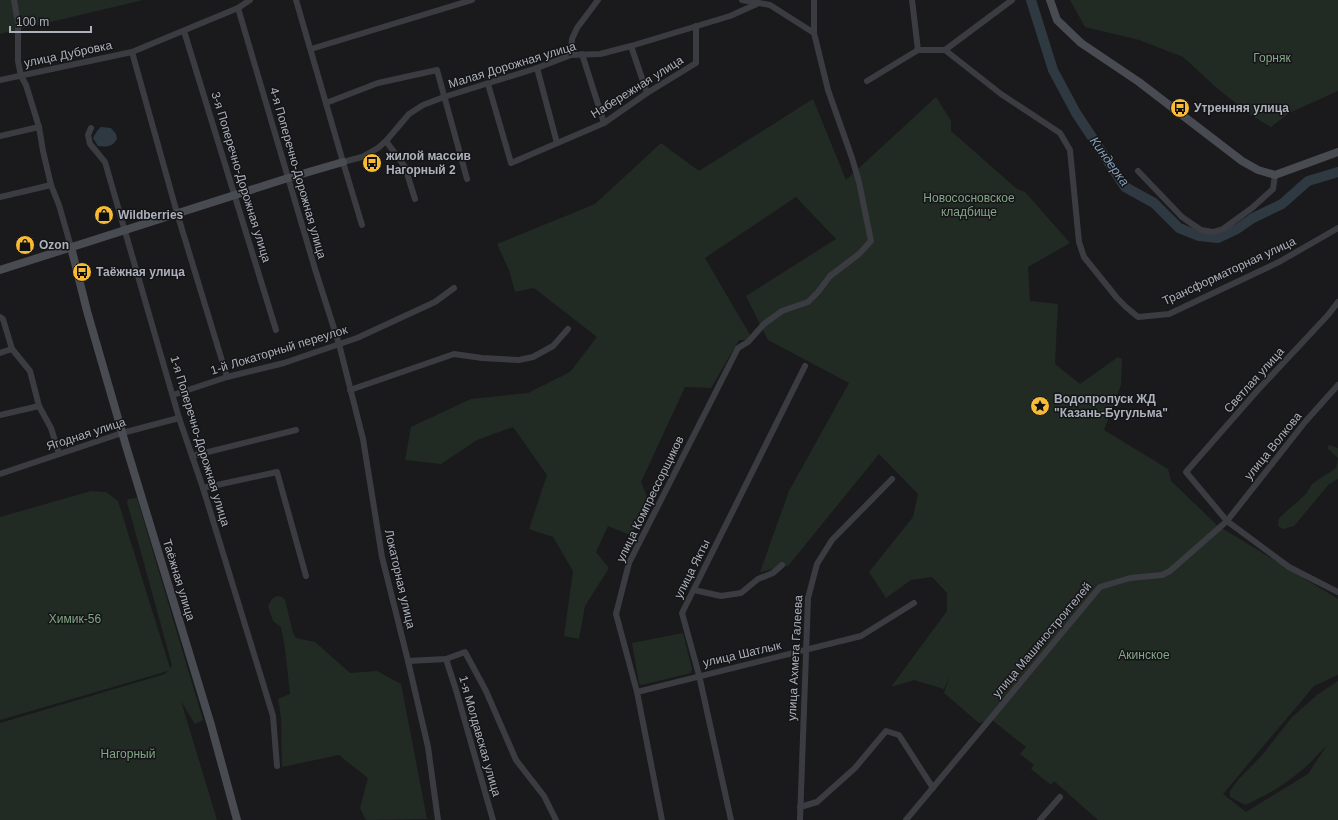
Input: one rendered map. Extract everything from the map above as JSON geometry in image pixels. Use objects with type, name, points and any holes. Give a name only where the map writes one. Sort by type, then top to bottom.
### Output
[{"type":"street","name":"Таёжная улица","points":[[14,0],[18,23],[18,61],[21,76],[26,86],[39,127],[51,185],[59,205],[87,311],[122,433],[211,725],[237,820]]},
{"type":"street","name":"улица Дубровка","points":[[0,80],[132,52],[238,8],[250,0]]},
{"type":"street","points":[[296,0],[362,225]]},
{"type":"street","points":[[311,49],[472,0]]},
{"type":"street","points":[[571,55],[572,39],[577,28],[598,0]]},
{"type":"street","points":[[742,0],[770,5],[814,33]]},
{"type":"street","points":[[814,0],[814,33]]},
{"type":"street","points":[[912,0],[918,50]]},
{"type":"street","points":[[867,81],[918,50],[945,50],[1012,0]]},
{"type":"street","points":[[1050,0],[1057,20],[1081,43],[1139,82],[1242,161],[1258,170],[1275,175],[1338,152]]},
{"type":"street","name":"Малая Дорожная улица","points":[[343,162],[362,158],[378,148],[409,114],[422,105],[537,68],[571,55],[600,54],[730,16],[760,2]]},
{"type":"street","name":"4-я Поперечно-Дорожная улица","points":[[238,8],[315,269],[339,344]]},
{"type":"street","name":"Набережная улица","points":[[488,84],[511,163],[604,123],[647,93],[696,64],[696,26]]},
{"type":"street","name":"3-я Поперечно-Дорожная улица","points":[[184,30],[236,195],[276,330]]},
{"type":"street","name":"улица Компрессорщиков","points":[[662,820],[637,692],[616,614],[629,563],[738,348],[748,342],[764,324],[782,311],[808,302],[830,276],[859,254],[871,241],[859,182],[828,90],[814,33]]},
{"type":"street","points":[[631,46],[647,93]]},
{"type":"street","name":"Трансформаторная улица","points":[[945,50],[1001,94],[1060,133],[1070,150],[1079,242],[1084,256],[1117,298],[1138,316],[1169,314],[1279,262],[1338,228]]},
{"type":"street","points":[[132,52],[177,213],[227,377]]},
{"type":"street","points":[[582,54],[604,123]]},
{"type":"street","points":[[537,68],[557,143]]},
{"type":"street","points":[[326,103],[378,83],[437,70],[467,179]]},
{"type":"street","points":[[0,136],[39,127]]},
{"type":"street","name":"1-я Поперечно-Дорожная улица","points":[[91,128],[88,135],[90,144],[105,162],[172,395],[203,488],[273,716],[277,766]]},
{"type":"street","points":[[386,141],[405,167],[416,199]]},
{"type":"street","points":[[0,270],[288,178],[343,162]]},
{"type":"street","points":[[1138,171],[1182,217],[1202,230],[1213,232],[1223,229],[1252,208],[1273,189],[1275,175]]},
{"type":"street","points":[[0,197],[51,185]]},
{"type":"street","name":"1-й Локаторный переулок","points":[[172,395],[227,377],[284,363],[357,338],[435,302],[454,288]]},
{"type":"street","name":"Светлая улица","points":[[1227,521],[1186,472],[1257,391],[1328,315],[1338,302]]},
{"type":"street","points":[[0,318],[3,319],[12,350],[30,371],[40,406],[51,428],[59,454]]},
{"type":"street","points":[[350,390],[454,354],[482,358],[519,360],[533,357],[554,346],[568,329]]},
{"type":"street","name":"Локаторная улица","points":[[339,344],[363,439],[382,557],[428,748],[438,820]]},
{"type":"street","points":[[0,353],[12,350]]},
{"type":"street","name":"улица Якты","points":[[731,820],[699,675],[682,613],[805,366]]},
{"type":"street","name":"улица Волкова","points":[[1227,521],[1305,422],[1338,385]]},
{"type":"street","points":[[0,416],[40,406]]},
{"type":"street","name":"Ягодная улица","points":[[0,474],[122,433],[179,418]]},
{"type":"street","points":[[192,456],[296,430]]},
{"type":"street","points":[[203,488],[277,472],[306,576]]},
{"type":"street","name":"улица Ахмета Галеева","points":[[800,820],[808,598],[818,564],[832,540],[892,479]]},
{"type":"street","points":[[1227,521],[1290,567],[1338,592]]},
{"type":"street","name":"улица Машиностроителей","points":[[906,820],[1100,587],[1130,578],[1162,575],[1170,571],[1227,521]]},
{"type":"street","points":[[694,590],[721,596],[741,593],[758,579],[773,573],[782,565]]},
{"type":"street","name":"улица Шатлык","points":[[637,692],[699,675],[862,636],[914,603]]},
{"type":"street","points":[[408,661],[446,659],[465,652],[486,691],[516,760],[544,796],[556,820]]},
{"type":"street","name":"1-я Молдавская улица","points":[[446,659],[493,820]]},
{"type":"street","points":[[800,807],[817,802],[855,768],[886,731],[899,735],[933,788]]},
{"type":"street","points":[[1040,820],[1060,797]]},
{"type":"green space","points":[[0,0],[143,0],[0,34]]},
{"type":"green space","name":"Горняк","points":[[1070,0],[1338,0],[1338,91],[1289,113],[1271,127],[1251,115],[1218,89],[1183,57],[1139,40],[1085,27]]},
{"type":"green space","points":[[936,97],[951,121],[951,131],[1017,189],[1025,192],[1070,243],[1028,267],[1030,301],[1058,304],[1055,364],[1080,384],[1118,357],[1122,359],[1121,385],[1104,430],[1168,469],[1171,481],[1217,525],[1338,599],[1338,675],[1314,686],[1223,794],[1246,812],[1308,774],[1327,745],[1310,763],[1294,776],[1263,796],[1245,805],[1230,797],[1230,791],[1238,780],[1263,754],[1292,717],[1317,695],[1338,681],[1338,820],[1098,820],[1054,781],[1051,785],[1031,769],[1034,765],[1020,754],[1026,747],[992,720],[979,723],[944,693],[950,675],[944,689],[914,680],[891,687],[947,611],[947,593],[932,577],[911,580],[886,598],[869,572],[913,517],[918,494],[879,454],[788,566],[760,572],[789,491],[849,383],[768,340],[746,296],[836,239],[796,197],[705,258],[753,340],[739,340],[711,388],[685,387],[641,482],[650,504],[630,535],[608,526],[596,552],[609,568],[585,606],[579,639],[564,636],[573,571],[553,537],[529,529],[547,475],[513,427],[477,440],[441,464],[405,460],[411,427],[471,399],[528,393],[570,372],[597,337],[534,288],[515,292],[509,270],[497,244],[595,204],[661,143],[699,171],[813,99],[846,180]]},
{"type":"green space","points":[[1329,445],[1338,448],[1338,458],[1327,448]]},
{"type":"green space","points":[[1338,459],[1338,479],[1329,484],[1294,526],[1283,529],[1278,526],[1279,518],[1306,494],[1312,484],[1336,468]]},
{"type":"green space","points":[[91,491],[106,492],[118,501],[170,668],[172,665],[127,502],[128,499],[137,498],[203,720],[195,724],[181,701],[217,820],[0,820],[0,723],[165,674],[168,671],[0,720],[0,517]]},
{"type":"green space","points":[[277,596],[282,597],[285,600],[293,633],[296,638],[315,642],[350,673],[377,671],[401,684],[427,819],[366,820],[360,808],[368,778],[339,755],[282,767],[281,718],[278,699],[290,694],[281,627],[273,621],[268,606],[272,599]]},
{"type":"green space","points":[[683,633],[692,669],[691,673],[641,685],[639,683],[632,643]]},
{"type":"shaded area","points":[[101,127],[111,128],[116,134],[117,139],[111,145],[98,146],[93,138]]},
{"type":"waterway","name":"Киндерка","points":[[1031,0],[1053,70],[1076,113],[1125,187],[1154,203],[1179,228],[1199,236],[1218,238],[1237,229],[1253,218],[1282,204],[1308,181],[1338,172]]},
{"type":"place","name":"Утренняя улица","points":[[1180,108]]},
{"type":"place","name":"жилой массив Нагорный 2","points":[[372,163]]},
{"type":"place","name":"Wildberries","points":[[104,215]]},
{"type":"place","name":"Ozon","points":[[25,245]]},
{"type":"place","name":"Таёжная улица","points":[[82,272]]},
{"type":"place","name":"Водопропуск ЖД \"Казань-Бугульма\"","points":[[1040,406]]},
{"type":"park label","name":"Новососновское кладбище","points":[[969,205]]},
{"type":"park label","name":"Химик-56","points":[[75,619]]},
{"type":"park label","name":"Акинское","points":[[1144,655]]},
{"type":"park label","name":"Нагорный","points":[[128,754]]}]
